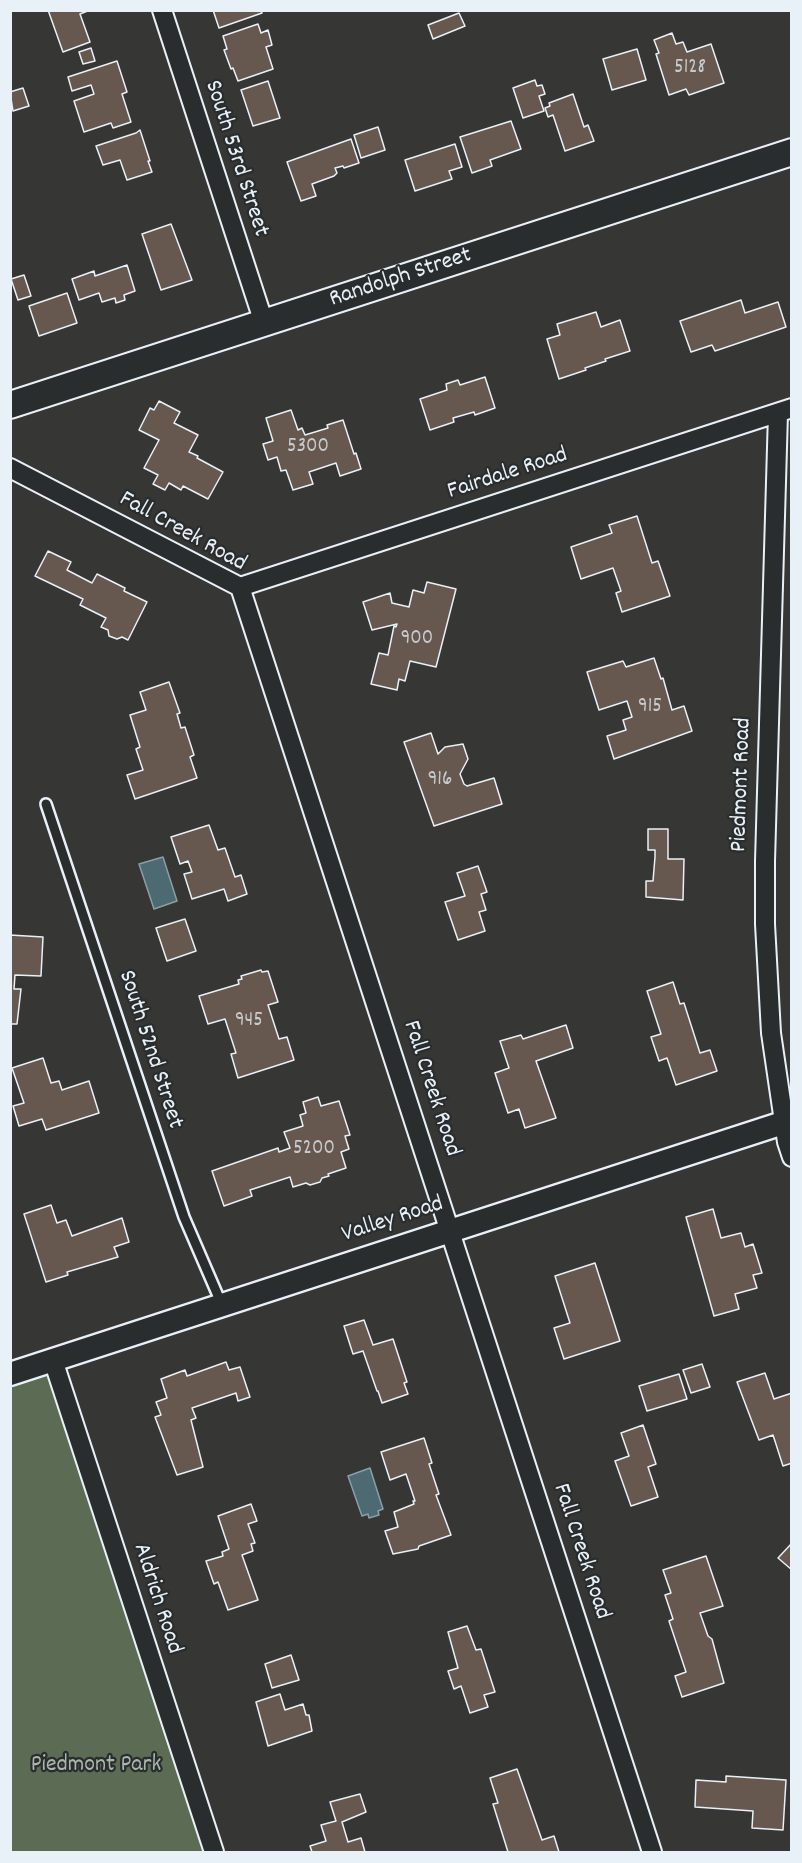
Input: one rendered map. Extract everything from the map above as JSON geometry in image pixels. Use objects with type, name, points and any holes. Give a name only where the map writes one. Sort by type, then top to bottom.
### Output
[{"type":"main road","name":"Randolph Street","points":[[10,405],[792,152]]},
{"type":"street","name":"South 53rd Street","points":[[162,10],[264,323]]},
{"type":"street","name":"Fairdale Road","points":[[240,587],[785,411]]},
{"type":"street","name":"Piedmont Road","points":[[785,411],[765,861],[765,924],[770,1023],[788,1121],[792,1157]]},
{"type":"street","name":"Fall Creek Road","points":[[10,468],[240,587],[652,1852]]},
{"type":"street","name":"Valley Road","points":[[10,1374],[788,1121]]},
{"type":"street","name":"Aldrich Road","points":[[53,1360],[214,1852]]},
{"type":"lane","name":"South 52nd Street","points":[[46,804],[184,1217],[222,1305]]},
{"type":"green space","name":"Piedmont Park","points":[[53,1360],[214,1852],[11,1852],[10,1374]]},
{"type":"water","points":[[163,857],[177,901],[154,909],[139,864]]},
{"type":"water","points":[[370,1468],[383,1509],[378,1511],[379,1515],[369,1518],[368,1514],[362,1516],[348,1476]]},
{"type":"building","points":[[48,10],[90,10],[80,14],[90,42],[63,52]]},
{"type":"building","points":[[213,10],[261,10],[262,13],[219,28]]},
{"type":"building","points":[[459,13],[465,26],[433,39],[428,25]]},
{"type":"building","points":[[258,24],[261,33],[268,30],[272,45],[266,47],[273,69],[238,81],[224,50],[227,49],[223,36]]},
{"type":"building","points":[[672,33],[676,44],[683,42],[687,52],[711,44],[724,83],[689,95],[686,89],[669,95],[654,40]]},
{"type":"building","points":[[91,48],[95,61],[83,64],[79,52]]},
{"type":"building","points":[[637,49],[646,80],[612,90],[603,59]]},
{"type":"building","points":[[117,61],[127,92],[122,94],[131,122],[113,128],[111,123],[84,132],[74,101],[94,94],[91,85],[72,91],[68,77]]},
{"type":"building","points":[[535,80],[537,86],[542,85],[545,94],[539,96],[544,111],[523,118],[513,88]]},
{"type":"building","points":[[268,81],[280,118],[253,126],[241,90]]},
{"type":"building","points":[[23,88],[29,106],[13,111],[10,92]]},
{"type":"building","points":[[573,94],[584,127],[588,125],[594,141],[565,151],[553,115],[548,117],[545,108],[550,106],[549,103]]},
{"type":"building","points":[[511,121],[521,149],[490,160],[492,166],[472,173],[460,137]]},
{"type":"building","points":[[378,127],[385,150],[361,158],[354,135]]},
{"type":"building","points":[[140,130],[152,172],[127,180],[120,160],[103,165],[96,146]]},
{"type":"building","points":[[351,139],[359,163],[344,168],[343,166],[335,168],[337,173],[334,176],[312,184],[316,196],[301,201],[287,162]]},
{"type":"building","points":[[455,144],[462,167],[449,171],[452,179],[415,191],[405,160]]},
{"type":"building","points":[[171,224],[192,280],[161,290],[142,234]]},
{"type":"building","points":[[127,265],[135,291],[124,295],[125,300],[116,303],[115,298],[102,302],[99,293],[79,300],[72,279],[94,271],[95,276]]},
{"type":"building","points":[[24,275],[31,296],[18,300],[11,279]]},
{"type":"building","points":[[67,293],[77,323],[39,336],[29,306]]},
{"type":"building","points":[[741,300],[745,313],[778,302],[786,327],[715,351],[712,345],[691,352],[680,321]]},
{"type":"building","points":[[596,312],[601,327],[620,320],[630,351],[559,379],[547,339],[560,335],[557,324]]},
{"type":"building","points":[[485,377],[495,408],[475,415],[474,412],[453,418],[454,422],[430,430],[420,399],[447,390],[446,384],[458,380],[460,385]]},
{"type":"building","points":[[159,401],[180,412],[174,423],[198,435],[189,452],[223,472],[208,499],[183,486],[181,490],[169,483],[165,490],[153,484],[158,475],[144,468],[159,440],[139,430],[150,408],[154,410]]},
{"type":"building","points":[[291,410],[298,430],[302,428],[305,435],[328,428],[327,425],[343,420],[361,469],[340,476],[336,463],[309,472],[313,484],[293,490],[286,470],[281,471],[277,457],[268,460],[263,444],[273,441],[266,418]]},
{"type":"building","points":[[637,516],[652,563],[658,561],[670,596],[622,612],[616,593],[621,591],[613,568],[581,579],[571,547],[612,533],[609,525]]},
{"type":"building","points":[[48,551],[71,562],[67,570],[92,583],[97,574],[147,602],[128,640],[109,636],[108,630],[101,627],[106,618],[80,605],[83,599],[35,576]]},
{"type":"building","points":[[427,582],[456,589],[436,667],[410,661],[405,681],[399,679],[397,690],[371,684],[379,653],[388,655],[394,626],[396,627],[397,624],[372,630],[363,602],[390,593],[392,603],[409,607],[413,590],[424,593]]},
{"type":"building","points":[[654,658],[661,679],[663,678],[672,710],[684,706],[692,731],[614,759],[607,736],[626,730],[623,720],[632,717],[627,701],[599,710],[587,672],[623,661],[626,667]]},
{"type":"building","points":[[169,682],[180,713],[177,714],[181,728],[185,727],[194,755],[190,757],[197,778],[135,799],[127,775],[143,770],[136,749],[140,747],[130,715],[146,710],[140,692]]},
{"type":"building","points":[[431,733],[438,754],[445,747],[463,744],[468,759],[460,774],[464,784],[467,786],[494,778],[502,804],[434,826],[404,742]]},
{"type":"building","points":[[209,825],[218,850],[225,848],[235,877],[241,875],[247,894],[228,901],[224,889],[192,899],[184,874],[192,872],[188,861],[180,864],[171,837]]},
{"type":"building","points":[[648,829],[668,829],[668,859],[684,859],[683,900],[646,897],[646,881],[653,881],[655,857],[655,850],[648,850]]},
{"type":"building","points":[[478,866],[487,892],[481,894],[486,910],[479,912],[485,931],[458,940],[445,902],[465,896],[457,873]]},
{"type":"building","points":[[185,919],[196,951],[167,961],[156,928]]},
{"type":"building","points":[[10,935],[43,937],[41,976],[15,975],[14,989],[21,989],[17,1024],[10,1024]]},
{"type":"building","points":[[261,970],[262,972],[268,971],[278,1002],[268,1005],[279,1039],[287,1037],[294,1060],[238,1078],[231,1054],[236,1053],[225,1019],[208,1024],[199,996],[239,984],[238,980],[242,979],[241,976]]},
{"type":"building","points":[[673,982],[680,1004],[684,1003],[700,1053],[710,1050],[717,1071],[676,1085],[667,1058],[659,1061],[651,1037],[661,1034],[647,991]]},
{"type":"building","points":[[566,1025],[573,1048],[536,1061],[556,1118],[525,1128],[519,1109],[508,1113],[495,1073],[509,1068],[500,1041],[521,1035],[523,1039]]},
{"type":"building","points":[[43,1058],[51,1083],[59,1081],[62,1090],[89,1081],[99,1113],[46,1130],[42,1119],[19,1126],[13,1106],[24,1103],[12,1068]]},
{"type":"building","points":[[318,1097],[321,1106],[339,1101],[350,1135],[345,1136],[349,1149],[341,1152],[346,1168],[328,1174],[329,1176],[322,1178],[320,1182],[310,1185],[306,1183],[293,1187],[290,1177],[250,1190],[252,1196],[224,1206],[212,1171],[278,1148],[279,1152],[290,1148],[284,1132],[303,1126],[300,1115],[306,1113],[303,1102]]},
{"type":"building","points":[[51,1205],[57,1223],[66,1220],[72,1236],[122,1218],[129,1242],[114,1247],[118,1257],[67,1272],[68,1275],[46,1282],[24,1214]]},
{"type":"building","points":[[713,1209],[721,1238],[741,1233],[745,1247],[753,1244],[762,1273],[753,1275],[757,1288],[735,1294],[739,1309],[714,1316],[686,1217]]},
{"type":"building","points":[[595,1263],[620,1341],[564,1359],[554,1328],[570,1323],[555,1276]]},
{"type":"building","points":[[364,1320],[373,1345],[393,1339],[407,1382],[404,1383],[408,1394],[382,1403],[363,1351],[353,1354],[344,1326]]},
{"type":"building","points":[[226,1362],[229,1370],[240,1367],[250,1397],[238,1401],[236,1393],[192,1408],[196,1418],[191,1420],[203,1467],[177,1475],[155,1417],[161,1415],[156,1402],[167,1398],[161,1379],[185,1370],[187,1376]]},
{"type":"building","points":[[702,1364],[710,1387],[691,1393],[683,1370]]},
{"type":"building","points":[[765,1373],[774,1399],[792,1393],[792,1463],[783,1466],[773,1435],[759,1440],[737,1382]]},
{"type":"building","points":[[679,1374],[687,1399],[647,1411],[639,1386]]},
{"type":"building","points":[[643,1425],[656,1464],[648,1467],[658,1497],[631,1506],[615,1461],[629,1456],[621,1433]]},
{"type":"building","points":[[424,1438],[432,1463],[429,1464],[439,1494],[436,1495],[451,1535],[419,1546],[418,1549],[393,1554],[385,1531],[398,1527],[394,1512],[414,1504],[413,1501],[415,1501],[406,1474],[390,1480],[381,1452]]},
{"type":"building","points":[[251,1504],[257,1521],[248,1524],[255,1543],[251,1544],[253,1551],[242,1555],[258,1600],[228,1610],[218,1582],[214,1584],[206,1561],[223,1556],[222,1552],[229,1549],[218,1516]]},
{"type":"building","points":[[792,1543],[792,1570],[778,1558]]},
{"type":"building","points":[[706,1556],[723,1606],[700,1613],[708,1636],[712,1639],[724,1683],[682,1697],[675,1676],[686,1672],[669,1621],[673,1619],[665,1595],[671,1593],[663,1570]]},
{"type":"building","points":[[467,1626],[476,1650],[481,1649],[495,1692],[484,1695],[488,1707],[470,1713],[461,1686],[454,1689],[448,1671],[458,1668],[448,1632]]},
{"type":"building","points":[[291,1655],[299,1680],[272,1688],[265,1664]]},
{"type":"building","points":[[280,1694],[285,1710],[303,1704],[306,1715],[309,1715],[312,1731],[268,1746],[256,1702]]},
{"type":"building","points":[[517,1769],[542,1840],[554,1836],[559,1852],[508,1852],[493,1804],[498,1803],[490,1778]]},
{"type":"building","points":[[726,1776],[786,1780],[783,1830],[752,1828],[753,1811],[695,1807],[696,1780],[726,1782]]},
{"type":"building","points":[[360,1794],[366,1812],[342,1822],[348,1842],[361,1838],[365,1852],[312,1852],[310,1846],[326,1841],[321,1825],[336,1821],[330,1802]]}]
